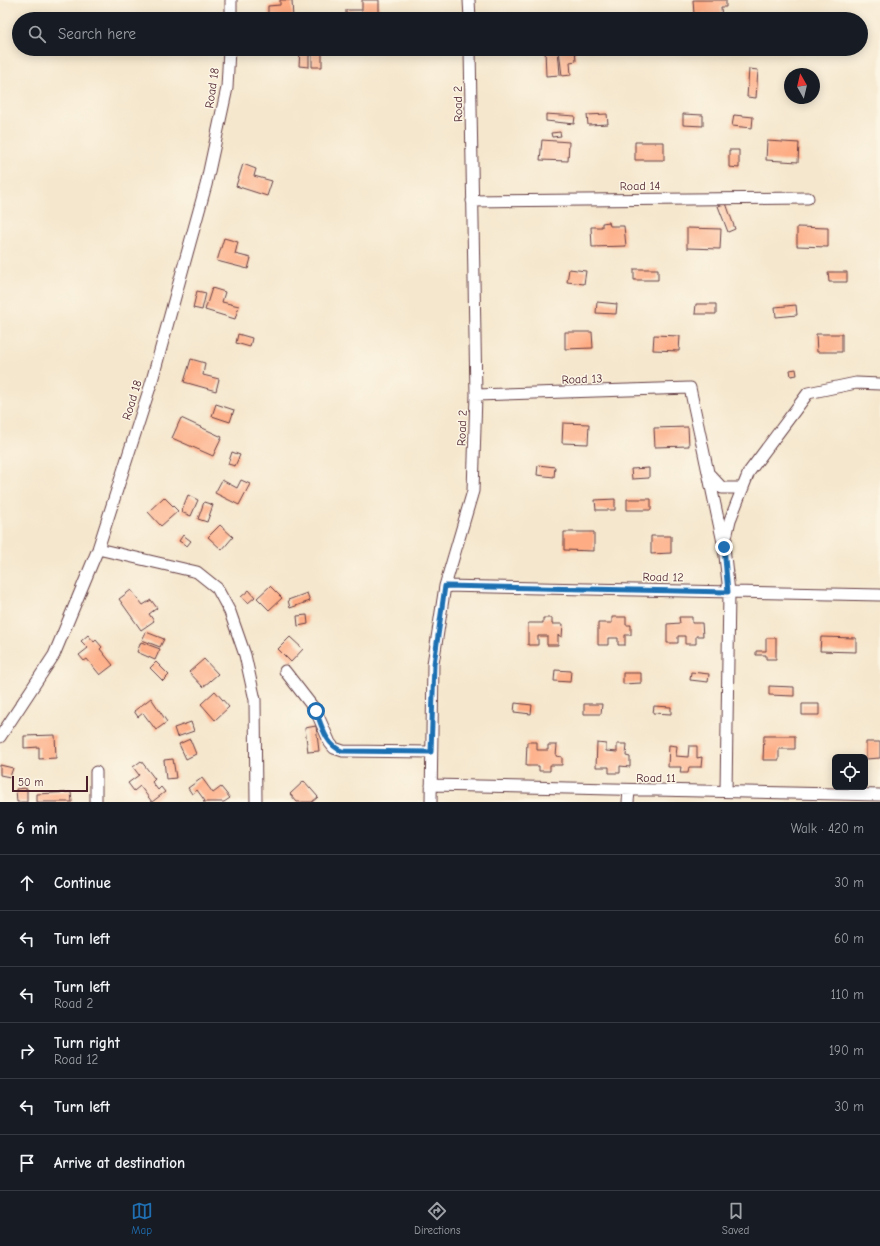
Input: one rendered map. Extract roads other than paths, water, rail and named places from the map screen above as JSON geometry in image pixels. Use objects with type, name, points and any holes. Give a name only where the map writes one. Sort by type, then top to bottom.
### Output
[{"type":"street","points":[[231,12],[232,0]]},
{"type":"street","points":[[469,0],[470,12]]},
{"type":"street","name":"Road 18","points":[[0,737],[54,655],[98,549],[151,384],[206,185],[227,88],[229,56]]},
{"type":"street","name":"Road 2","points":[[431,802],[434,664],[445,586],[473,491],[476,395],[470,56]]},
{"type":"street","name":"Road 14","points":[[472,201],[808,198]]},
{"type":"street","points":[[724,547],[730,520],[749,472],[808,393],[856,383],[880,384]]},
{"type":"street","name":"Road 13","points":[[476,395],[690,388],[709,475]]},
{"type":"street","points":[[709,475],[722,488],[743,488]]},
{"type":"street","points":[[709,475],[724,547],[728,592],[726,790]]},
{"type":"street","points":[[98,549],[197,572],[217,588],[230,612],[245,655],[255,700],[256,802]]},
{"type":"street","name":"Road 12","points":[[445,586],[880,595]]},
{"type":"street","points":[[285,670],[316,711],[330,743],[334,748],[342,751],[431,752]]},
{"type":"street","points":[[96,772],[96,802]]},
{"type":"street","name":"Road 11","points":[[431,785],[629,796],[726,790],[880,795]]}]
